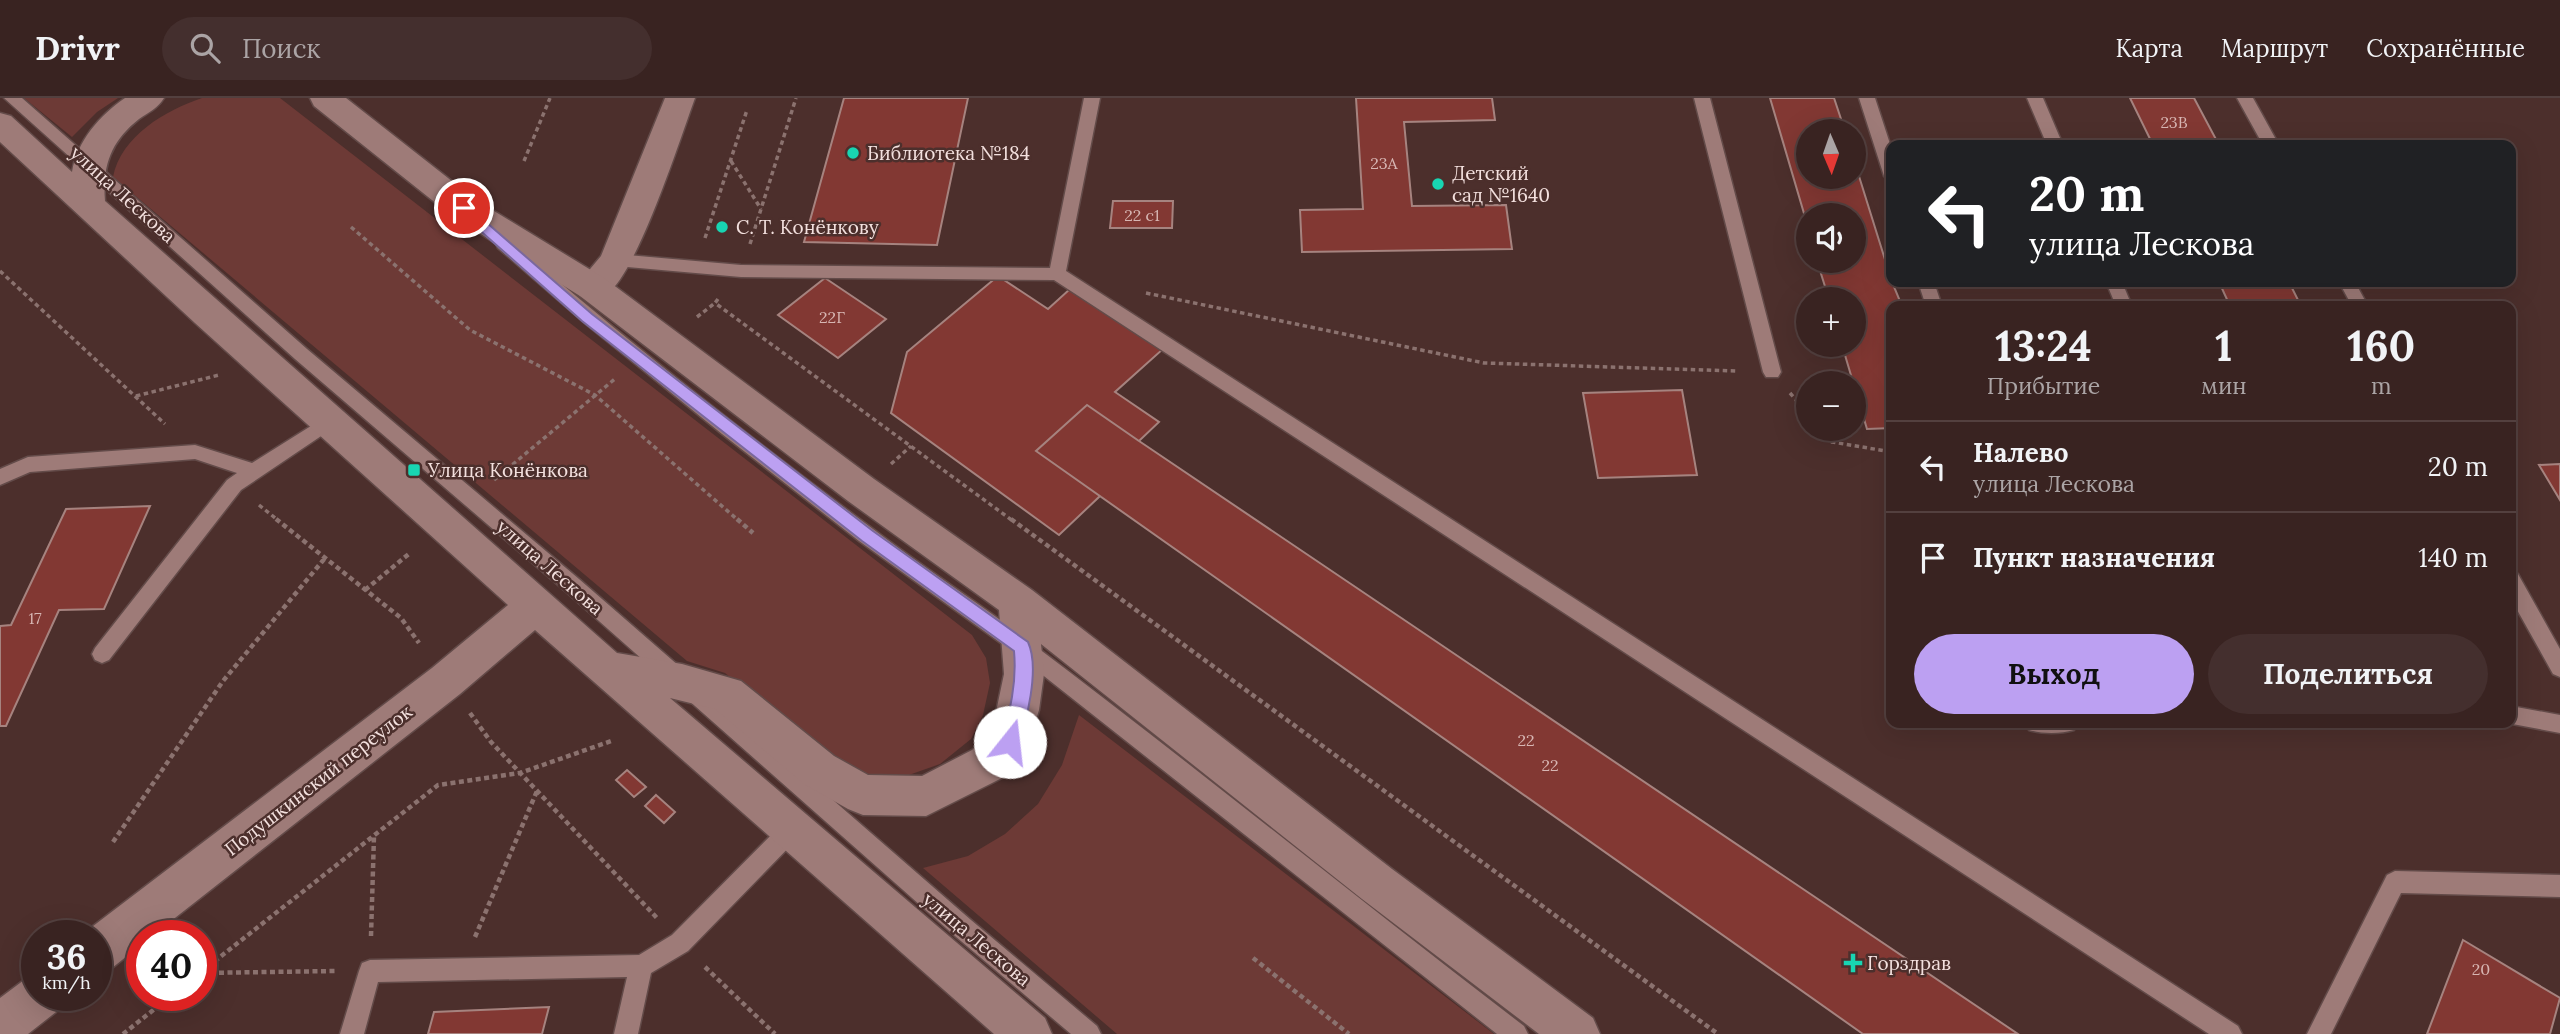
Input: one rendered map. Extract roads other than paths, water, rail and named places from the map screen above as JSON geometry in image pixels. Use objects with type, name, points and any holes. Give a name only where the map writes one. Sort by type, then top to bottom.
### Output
[{"type":"main road","points":[[89,207],[89,163],[111,126],[134,106],[149,98]]},
{"type":"main road","points":[[326,98],[464,208],[592,287],[862,490],[1018,602],[1366,875],[1577,1034]]},
{"type":"main road","points":[[592,287],[605,276],[616,260],[680,98]]},
{"type":"main road","name":"улица Лескова","points":[[0,124],[439,521],[537,604],[791,830],[1029,1034]]},
{"type":"main road","points":[[607,669],[682,682],[727,694],[819,770],[863,795],[926,796],[987,764],[1010,742],[1019,710],[1024,674],[1018,602]]},
{"type":"main road","name":"Подушкинский переулок","points":[[112,940],[446,681],[537,604]]},
{"type":"main road","points":[[0,1027],[21,1011]]},
{"type":"lane","name":"улица Лескова","points":[[12,98],[89,163],[301,354],[682,682],[962,928],[1089,1034]]},
{"type":"lane","points":[[1057,274],[1092,98]]},
{"type":"lane","points":[[1702,98],[1772,372]]},
{"type":"lane","points":[[1867,98],[1886,157]]},
{"type":"lane","points":[[2035,98],[2053,140]]},
{"type":"lane","points":[[2245,98],[2268,140]]},
{"type":"lane","points":[[464,208],[587,318],[868,536],[1022,647],[1396,943],[1516,1034]]},
{"type":"lane","points":[[616,260],[741,271],[1057,274],[2230,1034]]},
{"type":"lane","points":[[102,654],[234,485],[330,421]]},
{"type":"lane","points":[[0,477],[28,465],[195,452],[252,471]]},
{"type":"lane","points":[[2516,589],[2560,668]]},
{"type":"lane","points":[[2516,716],[2560,724]]},
{"type":"lane","points":[[352,1034],[370,971],[641,966],[680,943],[791,830]]},
{"type":"lane","points":[[2319,1034],[2395,882],[2560,886]]},
{"type":"lane","points":[[626,1034],[641,966]]},
{"type":"place","name":"Библиотека №184","points":[[853,153]]},
{"type":"place","name":"Детский сад №1640","points":[[1438,184]]},
{"type":"place","name":"С. Т. Конёнкову","points":[[722,227]]},
{"type":"place","name":"Улица Конёнкова","points":[[414,470]]},
{"type":"place","name":"Горздрав","points":[[1853,963]]}]
